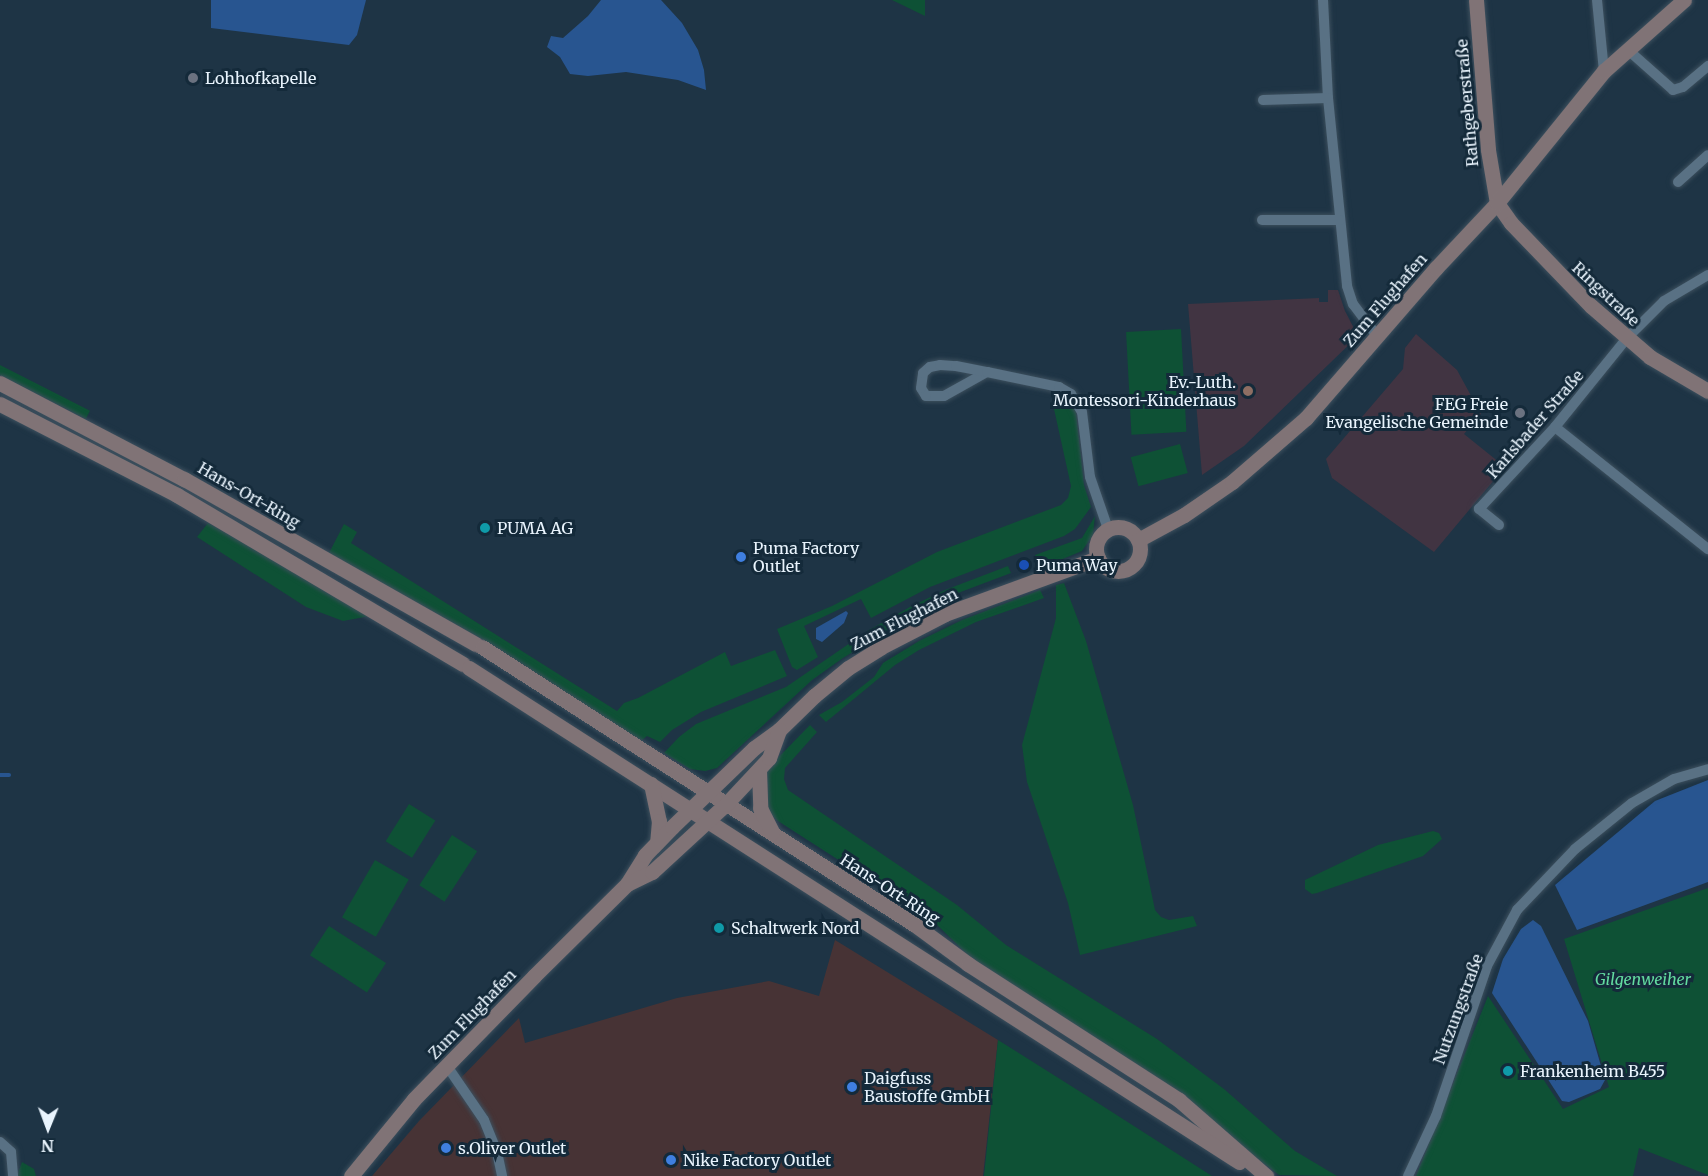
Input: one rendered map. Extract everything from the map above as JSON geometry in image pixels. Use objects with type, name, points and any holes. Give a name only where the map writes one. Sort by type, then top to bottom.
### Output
[{"type":"main road","name":"Rathgeberstraße","points":[[1476,0],[1488,150],[1497,203]]},
{"type":"main road","name":"Zum Flughafen","points":[[1138,540],[1192,510],[1271,450],[1306,418],[1436,268],[1497,203],[1604,71],[1633,54],[1684,0]]},
{"type":"main road","name":"Ringstraße","points":[[1497,203],[1511,223],[1538,253],[1627,338],[1667,368],[1708,391]]},
{"type":"main road","name":"Hans-Ort-Ring","points":[[0,383],[184,478],[479,645],[774,834],[1179,1100],[1266,1176]]},
{"type":"main road","points":[[0,404],[177,495],[466,666],[1261,1176]]},
{"type":"main road","points":[[1122,527],[1129,530],[1138,540],[1140,547],[1136,560],[1126,569],[1106,568],[1098,558],[1098,538],[1108,529],[1122,527]]},
{"type":"main road","name":"Zum Flughafen","points":[[351,1176],[407,1107],[627,884],[645,855],[657,842],[754,748],[779,730],[814,696],[881,647],[945,614],[1098,558]]},
{"type":"main road","name":"Zum Flughafen","points":[[627,884],[652,872],[726,804],[769,758],[779,730]]},
{"type":"main road","points":[[759,770],[760,808],[774,834]]},
{"type":"main road","points":[[651,784],[659,821],[657,842]]},
{"type":"street","points":[[1323,0],[1328,98],[1350,296],[1377,336]]},
{"type":"street","points":[[1597,0],[1604,71]]},
{"type":"street","points":[[1633,54],[1673,90],[1683,87],[1708,66]]},
{"type":"street","points":[[1263,100],[1328,98]]},
{"type":"street","points":[[1678,182],[1708,155]]},
{"type":"street","points":[[1262,220],[1340,220]]},
{"type":"street","name":"Karlsbader Straße","points":[[1499,525],[1479,509],[1555,427],[1627,338],[1664,301],[1708,275]]},
{"type":"street","points":[[987,372],[940,397],[926,396],[921,388],[923,373],[935,365],[987,372],[1059,387],[1077,401],[1082,412],[1092,483],[1108,529]]},
{"type":"street","points":[[1555,427],[1708,549]]},
{"type":"street","name":"Nutzungstraße","points":[[1408,1176],[1436,1116],[1487,966],[1517,910],[1575,849],[1632,803],[1674,779],[1708,769]]},
{"type":"street","points":[[447,1066],[484,1120],[497,1152],[502,1176]]},
{"type":"street","points":[[0,1142],[11,1152],[13,1176]]},
{"type":"shaded area","name":"Ev.-Luth. Montessori-Kinderhaus","points":[[1328,290],[1338,290],[1345,311],[1358,336],[1244,446],[1202,475],[1188,304],[1319,298],[1319,302],[1328,302]]},
{"type":"shaded area","points":[[1416,334],[1457,370],[1481,414],[1464,434],[1505,467],[1434,552],[1332,478],[1326,459],[1403,369],[1405,348]]},
{"type":"shaded area","points":[[835,940],[998,1040],[983,1176],[372,1176],[419,1121],[519,1018],[525,1043],[677,998],[769,981],[819,996]]},
{"type":"green space","points":[[892,0],[925,0],[925,16]]},
{"type":"green space","points":[[1181,329],[1186,432],[1131,435],[1126,332]]},
{"type":"green space","points":[[0,365],[90,411],[86,419],[0,375]]},
{"type":"green space","points":[[1064,402],[1074,407],[1076,412],[1084,485],[1091,507],[1075,529],[1064,536],[930,587],[871,618],[861,599],[804,626],[818,657],[797,670],[792,667],[777,629],[832,606],[937,552],[1061,505],[1068,498],[1071,486],[1054,409]]},
{"type":"green space","points":[[1180,444],[1188,473],[1139,486],[1131,457]]},
{"type":"green space","points":[[1095,516],[1093,535],[1082,551],[1058,561],[1038,563],[1035,555],[1082,538]]},
{"type":"green space","points":[[208,523],[370,616],[343,621],[306,607],[197,537]]},
{"type":"green space","points":[[344,524],[357,532],[351,543],[617,711],[624,703],[638,698],[725,652],[731,666],[775,650],[787,676],[701,712],[672,730],[660,742],[647,736],[641,741],[491,644],[329,553]]},
{"type":"green space","points":[[1008,566],[1011,573],[950,596],[920,611],[843,658],[812,680],[717,768],[705,771],[690,769],[664,753],[696,724],[786,687],[869,630],[910,607],[945,590]]},
{"type":"green space","points":[[1064,583],[1086,641],[1133,805],[1155,910],[1161,917],[1169,920],[1193,916],[1197,926],[1080,955],[1068,903],[1027,782],[1022,745],[1056,618],[1056,585]]},
{"type":"green space","points":[[1040,590],[1044,598],[976,622],[919,650],[895,665],[826,722],[819,715],[842,702],[874,677],[883,663],[919,641],[962,620]]},
{"type":"green space","points":[[810,725],[817,732],[785,768],[784,779],[788,790],[957,905],[1006,945],[1157,1039],[1224,1089],[1295,1151],[1337,1176],[1279,1175],[1225,1134],[971,958],[932,920],[778,821],[771,815],[763,795],[766,770]]},
{"type":"green space","points":[[409,804],[435,820],[412,858],[386,841]]},
{"type":"green space","points":[[1433,831],[1439,833],[1442,839],[1423,856],[1317,893],[1312,894],[1305,889],[1305,880],[1378,845]]},
{"type":"green space","points":[[452,835],[477,851],[444,902],[419,885]]},
{"type":"green space","points":[[375,860],[409,880],[376,937],[342,917]]},
{"type":"green space","name":"Gilgenweiher","points":[[1708,888],[1708,1175],[1639,1148],[1633,1176],[1416,1176],[1488,996],[1563,1109],[1609,1087],[1564,939]]},
{"type":"green space","points":[[329,926],[386,963],[367,992],[310,955]]},
{"type":"green space","points":[[998,1040],[1087,1096],[1212,1176],[984,1176]]},
{"type":"green space","points":[[22,1162],[34,1169],[36,1176],[17,1176]]},
{"type":"water","points":[[211,0],[366,0],[357,35],[349,45],[211,28]]},
{"type":"water","points":[[601,0],[661,0],[682,23],[698,50],[704,70],[706,90],[678,80],[626,72],[588,76],[570,74],[560,57],[547,47],[551,36],[563,38],[588,16]]},
{"type":"water","points":[[846,611],[848,613],[844,623],[822,642],[816,639],[816,628]]},
{"type":"water","name":"Gilgenweiher","points":[[1708,780],[1708,882],[1577,930],[1555,885],[1655,801]]},
{"type":"water","name":"Gilgenweiher","points":[[1533,920],[1541,926],[1588,1021],[1605,1080],[1600,1089],[1569,1102],[1562,1101],[1492,993],[1503,959],[1521,929]]},
{"type":"waterway","points":[[0,775],[9,775]]},
{"type":"place","name":"Lohhofkapelle","points":[[193,78]]},
{"type":"place","name":"Ev.-Luth. Montessori-Kinderhaus","points":[[1248,391]]},
{"type":"place","name":"FEG Freie Evangelische Gemeinde","points":[[1520,413]]},
{"type":"place","name":"PUMA AG","points":[[485,528]]},
{"type":"place","name":"Puma Factory Outlet","points":[[741,557]]},
{"type":"place","name":"Puma Way","points":[[1024,565]]},
{"type":"place","name":"Schaltwerk Nord","points":[[719,928]]},
{"type":"place","name":"Frankenheim B455","points":[[1508,1071]]},
{"type":"place","name":"Daigfuss Baustoffe GmbH","points":[[852,1087]]},
{"type":"place","name":"s.Oliver Outlet","points":[[446,1148]]},
{"type":"place","name":"Nike Factory Outlet","points":[[671,1160]]}]
